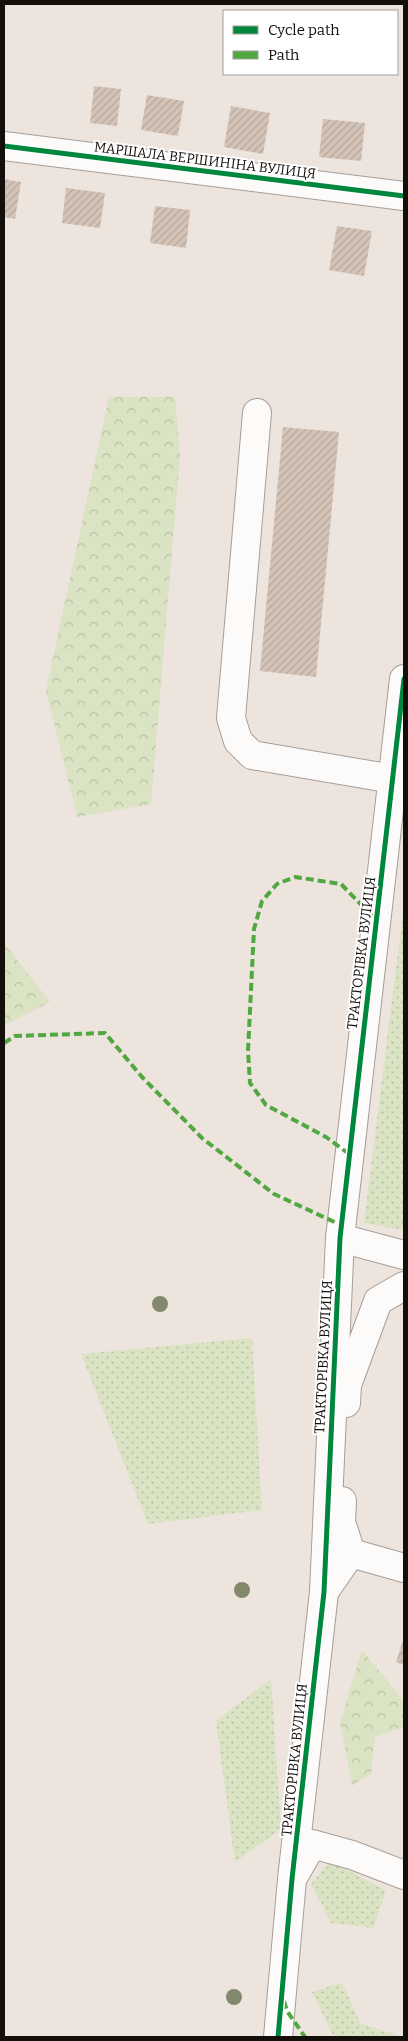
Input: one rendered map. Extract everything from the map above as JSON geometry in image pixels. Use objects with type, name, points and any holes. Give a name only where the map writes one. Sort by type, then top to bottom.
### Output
[{"type":"street","name":"МАРШАЛА ВЕРШИНІНА ВУЛИЦЯ","points":[[4,146],[404,196]]},
{"type":"street","points":[[257,413],[231,718],[238,741],[252,755],[392,779]]},
{"type":"street","name":"ТРАКТОРІВКА ВУЛИЦЯ","points":[[278,2037],[292,1880],[324,1592],[340,1238],[404,679]]},
{"type":"street","points":[[340,1238],[404,1255]]},
{"type":"street","points":[[351,1553],[341,1522],[347,1385],[378,1301],[404,1286]]},
{"type":"street","points":[[324,1592],[351,1553]]},
{"type":"street","points":[[351,1553],[404,1568]]},
{"type":"street","points":[[292,1880],[312,1844],[352,1855],[404,1875]]},
{"type":"green space","points":[[109,397],[175,397],[180,456],[151,804],[77,817],[46,690]]},
{"type":"green space","points":[[404,905],[404,1230],[364,1223]]},
{"type":"green space","points":[[4,943],[50,1002],[4,1026]]},
{"type":"green space","points":[[252,1338],[262,1510],[148,1524],[81,1354]]},
{"type":"green space","points":[[362,1650],[404,1701],[404,1727],[375,1737],[371,1774],[352,1785],[340,1722]]},
{"type":"green space","points":[[271,1679],[281,1829],[235,1862],[216,1721]]},
{"type":"green space","points":[[331,1861],[386,1891],[373,1928],[331,1923],[311,1884]]},
{"type":"green space","points":[[342,1983],[361,2024],[404,2037],[346,2037],[333,2035],[312,1992]]},
{"type":"building","points":[[94,86],[121,89],[117,126],[90,123]]},
{"type":"building","points":[[147,95],[184,101],[178,136],[141,130]]},
{"type":"building","points":[[231,106],[270,113],[263,154],[224,147]]},
{"type":"building","points":[[323,119],[365,123],[361,161],[319,157]]},
{"type":"building","points":[[4,179],[21,182],[15,219],[4,217]]},
{"type":"building","points":[[66,188],[105,193],[100,228],[62,223]]},
{"type":"building","points":[[155,206],[190,210],[186,248],[150,243]]},
{"type":"building","points":[[337,226],[372,231],[364,276],[329,270]]},
{"type":"building","points":[[283,427],[339,432],[316,677],[260,671]]},
{"type":"building","points":[[404,1637],[404,1665],[396,1662]]},
{"type":"marked path","points":[[349,1154],[326,1137],[266,1105],[250,1083],[248,1051],[254,929],[262,901],[277,884],[295,877],[341,884],[376,920]]},
{"type":"marked path","points":[[4,1043],[15,1036],[105,1033],[142,1077],[202,1138],[274,1194],[341,1225]]},
{"type":"marked path","points":[[284,2001],[287,2011],[305,2037]]},
{"type":"cycle path","points":[[4,146],[404,196]]},
{"type":"cycle path","points":[[278,2037],[292,1879],[324,1592],[340,1238],[404,679]]}]
